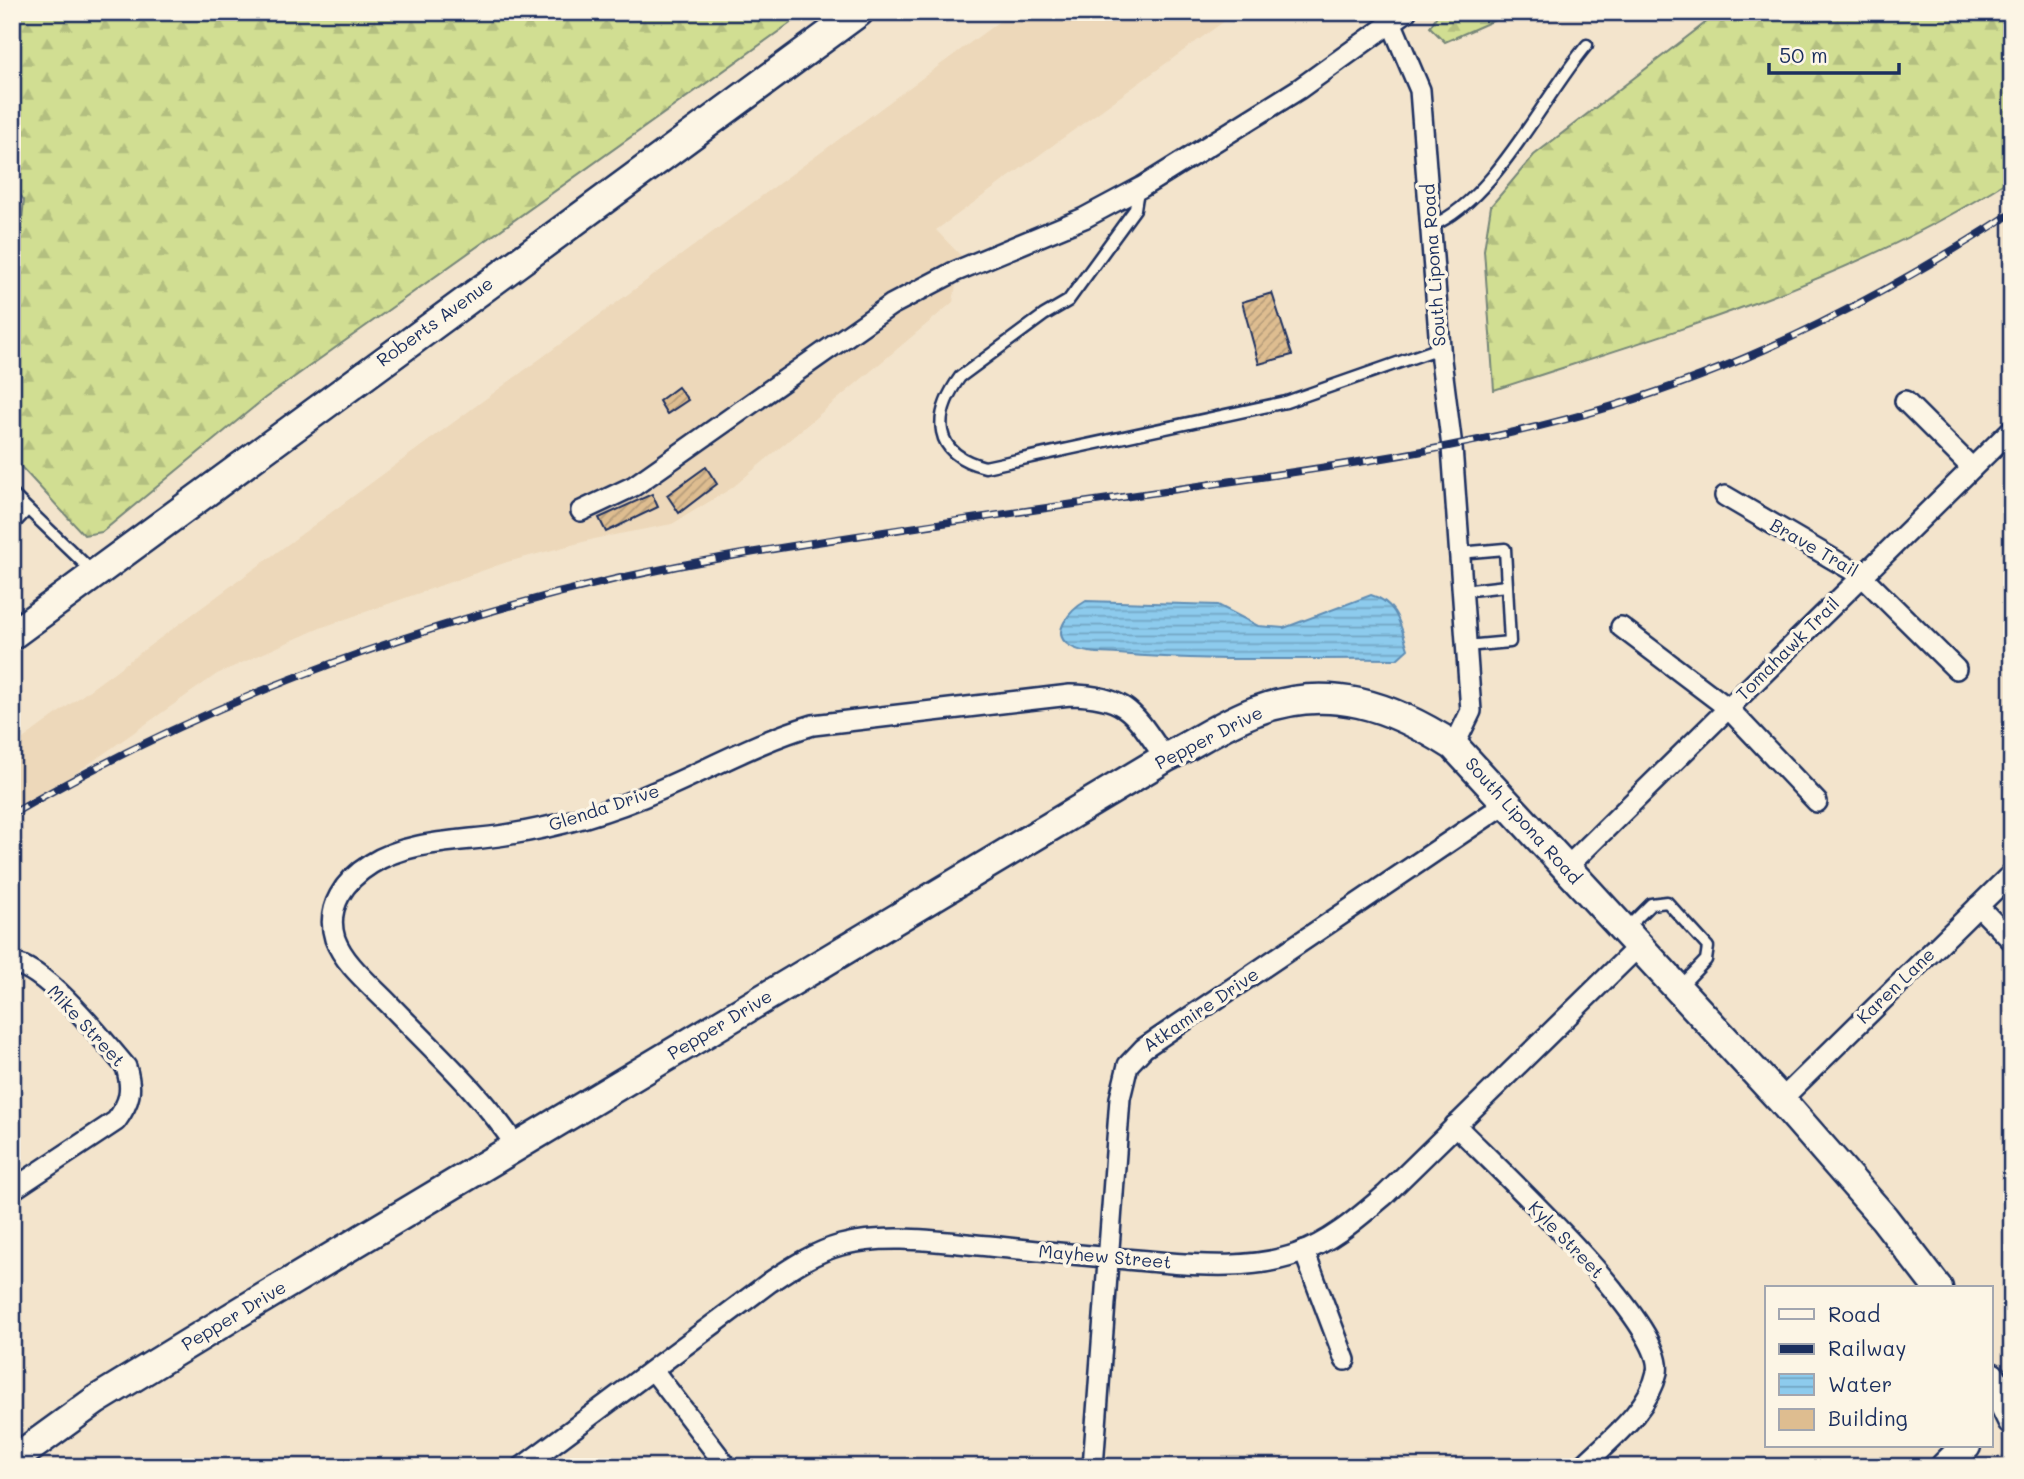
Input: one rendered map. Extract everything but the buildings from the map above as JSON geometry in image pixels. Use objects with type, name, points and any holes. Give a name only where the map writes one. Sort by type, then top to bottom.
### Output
[{"type":"street","name":"Roberts Avenue","points":[[12,635],[859,12]]},
{"type":"street","points":[[581,511],[634,486],[891,305],[954,272],[1084,218],[1138,189],[1278,103],[1399,18]]},
{"type":"street","name":"South Lipona Road","points":[[1399,18],[1420,90],[1440,348],[1452,447],[1471,711],[1454,746],[1781,1100],[1884,1218],[1936,1286]]},
{"type":"street","points":[[1905,401],[1972,468]]},
{"type":"street","name":"Tomahawk Trail","points":[[1565,869],[1972,468],[2008,441]]},
{"type":"street","name":"Brave Trail","points":[[1725,496],[1862,576],[1956,669]]},
{"type":"street","points":[[1621,627],[1728,708],[1817,802]]},
{"type":"street","name":"Glenda Drive","points":[[516,1146],[482,1100],[360,974],[335,939],[335,905],[343,887],[373,862],[450,840],[551,827],[594,814],[661,790],[774,736],[813,725],[1070,695],[1098,695],[1117,701],[1132,713],[1165,758]]},
{"type":"street","name":"Pepper Drive","points":[[12,1461],[96,1400],[516,1146],[1165,758],[1256,711],[1298,700],[1342,699],[1378,706],[1417,722],[1454,746]]},
{"type":"street","name":"Atkamire Drive","points":[[1093,1467],[1120,1098],[1124,1077],[1134,1057],[1508,802]]},
{"type":"street","name":"Karen Lane","points":[[1781,1100],[2012,873]]},
{"type":"street","points":[[1978,906],[2012,942]]},
{"type":"street","name":"Mayhew Street","points":[[522,1467],[770,1282],[802,1261],[844,1244],[884,1240],[940,1241],[1110,1258],[1228,1265],[1266,1262],[1304,1251],[1350,1224],[1455,1125],[1631,939]]},
{"type":"street","name":"Mike Street","points":[[12,963],[26,966],[44,980],[126,1067],[131,1083],[126,1107],[116,1121],[12,1190]]},
{"type":"street","name":"Kyle Street","points":[[1455,1125],[1610,1286],[1646,1333],[1656,1354],[1657,1367],[1651,1388],[1637,1410],[1582,1467]]},
{"type":"street","points":[[1304,1251],[1345,1360]]},
{"type":"street","points":[[653,1370],[727,1467]]},
{"type":"street","points":[[1993,1382],[2005,1413]]},
{"type":"street","points":[[1945,1467],[1964,1448]]},
{"type":"lane","points":[[1431,226],[1449,219],[1480,191],[1587,45]]},
{"type":"lane","points":[[1138,189],[1135,209],[1068,301],[1044,315],[970,369],[951,388],[939,418],[941,432],[950,450],[965,462],[985,467],[1286,402],[1440,348]]},
{"type":"lane","points":[[12,494],[94,574]]},
{"type":"lane","points":[[12,526],[27,510]]},
{"type":"lane","points":[[1458,553],[1505,549],[1510,642],[1466,646]]},
{"type":"lane","points":[[1461,591],[1506,586]]},
{"type":"lane","points":[[1631,939],[1651,905],[1667,902],[1708,947],[1706,960],[1678,989]]},
{"type":"shaded area","points":[[1012,12],[1237,12],[936,230],[961,256],[953,302],[732,488],[672,524],[598,538],[507,562],[320,628],[217,674],[12,818],[12,747]]},
{"type":"green space","points":[[12,12],[806,12],[265,398],[102,532],[84,535],[12,457],[12,269],[18,259],[24,200],[12,185]]},
{"type":"green space","points":[[1439,12],[1513,12],[1445,42],[1430,27]]},
{"type":"green space","points":[[1714,12],[2012,12],[2012,178],[1952,214],[1825,275],[1694,325],[1494,390],[1484,250],[1491,206],[1534,155],[1709,20]]},
{"type":"water","points":[[1371,595],[1387,603],[1400,623],[1408,649],[1397,659],[1222,659],[1100,653],[1075,649],[1064,641],[1061,635],[1069,615],[1086,601],[1218,605],[1258,626],[1284,628]]},
{"type":"railway","points":[[12,814],[183,725],[272,687],[363,652],[548,595],[737,555],[1417,452],[1516,432],[1613,406],[1718,369],[1819,324],[1917,271],[2012,213]]}]
